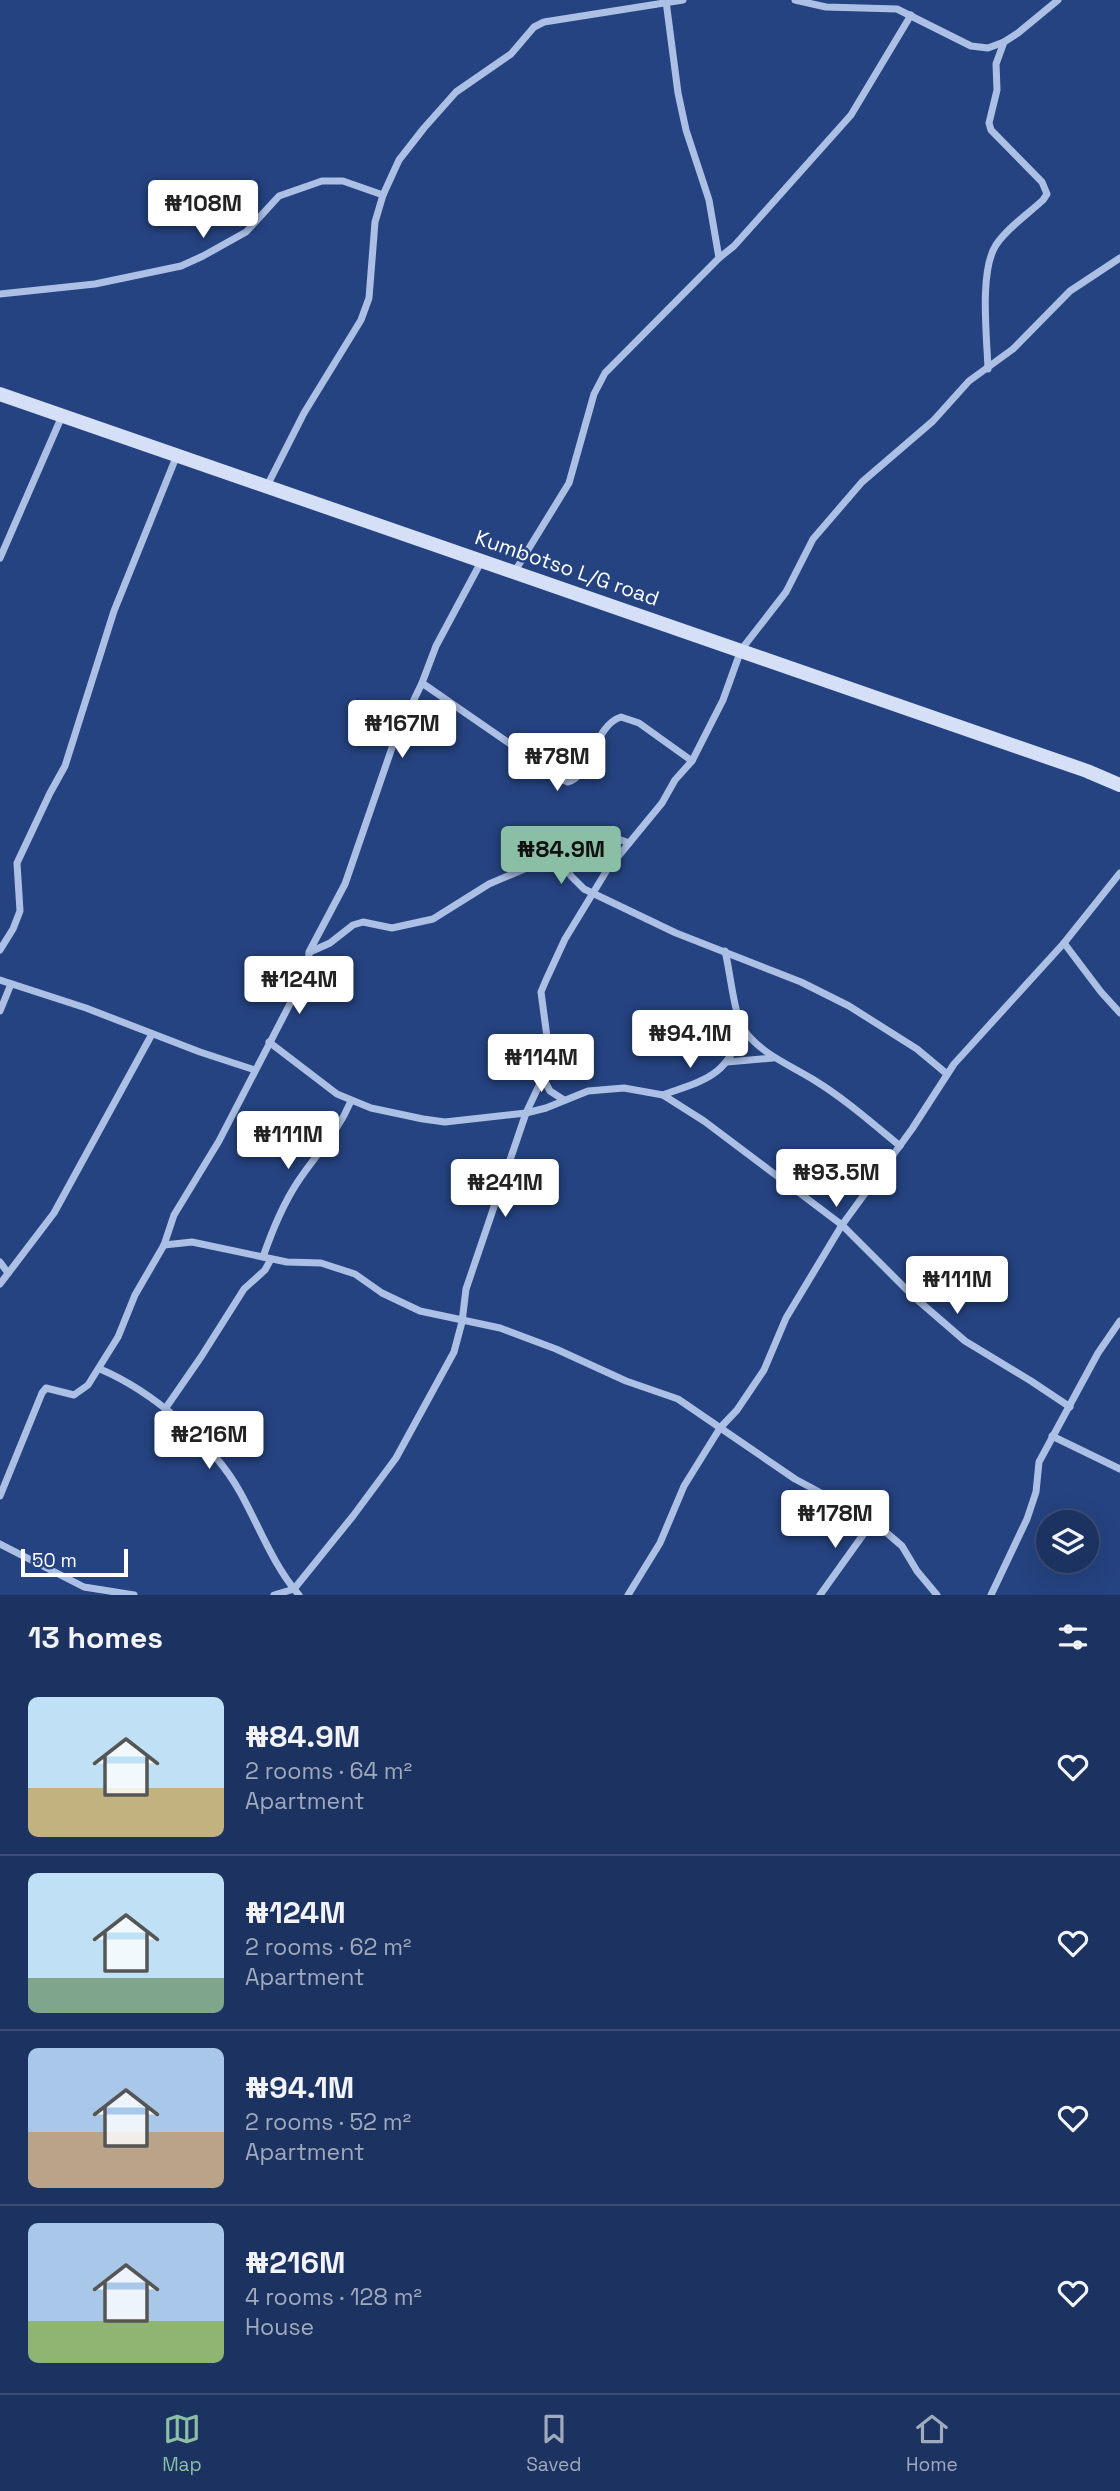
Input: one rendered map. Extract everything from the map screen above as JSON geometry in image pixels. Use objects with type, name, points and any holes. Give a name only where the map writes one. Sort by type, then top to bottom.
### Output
[{"type":"main road","name":"Kumbotso L/G road","points":[[0,394],[741,650],[1087,771],[1120,785]]},
{"type":"street","points":[[267,486],[304,413],[361,320],[369,298],[374,222],[399,160],[442,106],[456,92],[511,54],[534,27],[552,19],[683,0]]},
{"type":"street","points":[[795,0],[826,7],[897,9],[971,46],[988,48],[1004,43],[1058,0]]},
{"type":"street","points":[[666,1],[678,93],[686,130],[709,200],[719,258]]},
{"type":"street","points":[[515,572],[569,483],[594,394],[605,373],[734,246],[851,115],[911,15]]},
{"type":"street","points":[[988,369],[986,296],[993,251],[1002,237],[1047,194],[1042,183],[990,130],[989,123],[997,90],[996,64],[1004,43]]},
{"type":"street","points":[[0,294],[95,284],[181,266],[246,232],[279,196],[322,181],[343,181],[383,195]]},
{"type":"street","points":[[274,1595],[297,1592],[396,1458],[454,1352],[462,1322],[466,1289],[526,1112],[543,1077],[547,1037],[541,992],[565,939],[607,870],[662,803],[675,780],[692,761],[723,700],[741,650],[786,592],[813,539],[862,482],[933,421],[969,381],[1013,349],[1070,291],[1120,258]]},
{"type":"street","points":[[0,558],[62,416]]},
{"type":"street","points":[[0,950],[20,911],[17,863],[65,766],[114,611],[177,454]]},
{"type":"street","points":[[0,1496],[42,1393],[46,1388],[74,1395],[88,1385],[100,1368],[118,1337],[135,1295],[164,1245],[174,1215],[246,1092],[269,1042],[309,969],[309,952],[345,884],[395,739],[436,646],[482,560]]},
{"type":"street","points":[[422,682],[568,782],[578,776],[608,723],[621,717],[639,723],[692,761]]},
{"type":"street","points":[[309,952],[330,943],[353,925],[363,922],[392,928],[433,919],[489,884],[536,864],[565,839],[582,832],[602,833],[629,843]]},
{"type":"street","points":[[553,849],[578,884],[676,933],[801,982],[849,1006],[917,1049],[947,1074]]},
{"type":"street","points":[[628,1595],[660,1542],[684,1486],[719,1428],[737,1410],[764,1370],[786,1318],[842,1225],[900,1146],[947,1074],[976,1038],[1064,943],[1120,873]]},
{"type":"street","points":[[1064,943],[1120,1013]]},
{"type":"street","points":[[725,951],[735,1005],[743,1029],[774,1058],[814,1080],[855,1108],[900,1146]]},
{"type":"street","points":[[0,980],[86,1008],[255,1070]]},
{"type":"street","points":[[0,1011],[11,984]]},
{"type":"street","points":[[663,1095],[711,1075],[727,1062],[743,1029]]},
{"type":"street","points":[[0,1284],[47,1223],[72,1183],[152,1034]]},
{"type":"street","points":[[269,1042],[337,1094],[351,1101],[371,1108],[444,1122],[526,1112],[588,1090],[624,1088],[663,1095],[704,1121],[842,1225],[913,1296],[965,1341],[1070,1407]]},
{"type":"street","points":[[727,1062],[774,1058]]},
{"type":"street","points":[[543,1077],[550,1091],[565,1100]]},
{"type":"street","points":[[165,1409],[244,1289],[265,1269],[282,1207],[334,1136],[351,1101]]},
{"type":"street","points":[[164,1245],[192,1242],[287,1262],[321,1263],[355,1274],[382,1293],[420,1311],[510,1332],[556,1349],[626,1381],[678,1399],[795,1479],[873,1521],[902,1546],[917,1571],[937,1595]]},
{"type":"street","points":[[0,1262],[8,1273]]},
{"type":"street","points":[[990,1595],[1027,1519],[1036,1492],[1039,1462],[1098,1353],[1120,1321]]},
{"type":"street","points":[[100,1368],[165,1409],[225,1468],[297,1592]]},
{"type":"street","points":[[1052,1436],[1120,1469]]},
{"type":"street","points":[[820,1595],[873,1521]]},
{"type":"street","points":[[0,1544],[82,1591],[134,1595]]}]
